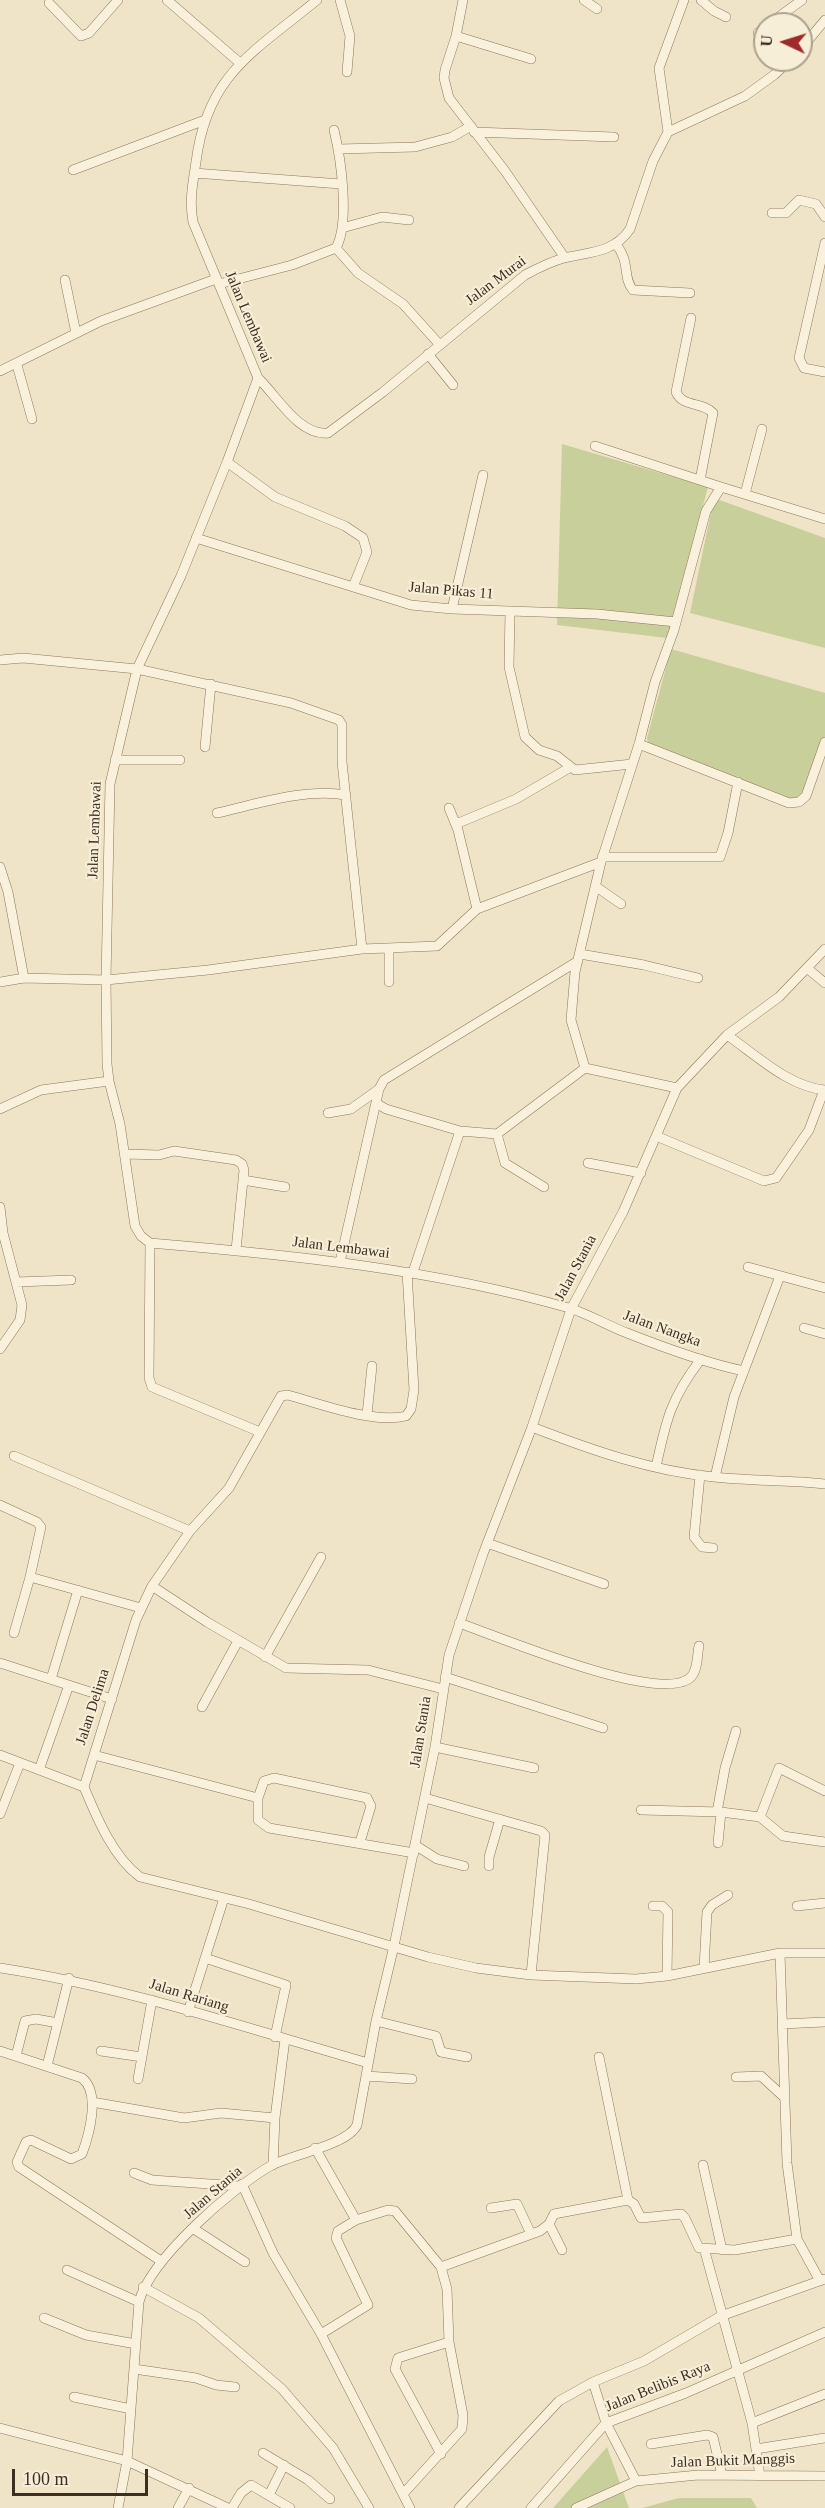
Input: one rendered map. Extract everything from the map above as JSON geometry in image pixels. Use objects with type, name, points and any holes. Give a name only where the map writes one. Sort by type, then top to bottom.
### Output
[{"type":"street","points":[[49,3],[81,36],[90,33],[118,0]]},
{"type":"street","points":[[167,0],[240,63]]},
{"type":"street","name":"Jalan Lembawai","points":[[317,0],[240,63],[217,92],[205,120],[194,173],[191,199],[193,222],[258,378],[196,538],[137,669],[115,760],[108,806],[106,980],[109,1081],[126,1154],[135,1226],[141,1236],[150,1243],[236,1250],[410,1272],[491,1287],[571,1309]]},
{"type":"street","points":[[340,0],[350,36],[347,72]]},
{"type":"street","points":[[463,0],[456,36],[445,70],[446,88],[454,106],[565,258]]},
{"type":"street","points":[[584,0],[597,9]]},
{"type":"street","points":[[684,0],[658,68],[668,132],[653,161],[630,229],[616,244],[624,255],[629,285],[633,290],[690,293]]},
{"type":"street","points":[[701,0],[726,17]]},
{"type":"street","points":[[785,12],[801,0]]},
{"type":"street","points":[[813,35],[825,21]]},
{"type":"street","points":[[456,36],[531,59]]},
{"type":"street","points":[[668,132],[745,96],[777,72]]},
{"type":"street","points":[[73,170],[205,120]]},
{"type":"street","points":[[339,149],[419,147],[472,129],[614,137]]},
{"type":"street","points":[[334,130],[339,149],[342,228],[336,248]]},
{"type":"street","points":[[194,173],[341,184]]},
{"type":"street","points":[[772,213],[786,213],[800,200],[816,204],[825,217]]},
{"type":"street","points":[[342,228],[382,217],[409,220]]},
{"type":"street","points":[[825,243],[799,358],[804,369],[825,372]]},
{"type":"street","name":"Jalan Murai","points":[[258,378],[295,418],[311,431],[328,432],[383,392],[525,275],[542,265],[599,252],[616,244]]},
{"type":"street","points":[[0,371],[17,365],[76,333],[217,281],[292,265],[336,248]]},
{"type":"street","points":[[336,248],[358,273],[403,304],[440,345]]},
{"type":"street","points":[[65,280],[76,333]]},
{"type":"street","points":[[690,318],[676,392],[685,402],[706,407],[713,413],[700,480]]},
{"type":"street","points":[[428,354],[453,385]]},
{"type":"street","points":[[17,365],[32,419]]},
{"type":"street","points":[[745,494],[762,429]]},
{"type":"street","points":[[595,446],[825,519]]},
{"type":"street","points":[[227,462],[275,497],[345,526],[363,538],[367,552],[353,587]]},
{"type":"street","points":[[452,609],[483,475]]},
{"type":"street","points":[[585,1068],[571,1020],[578,957],[602,859],[639,744],[654,682],[680,611],[706,511],[721,487]]},
{"type":"street","name":"Jalan Pikas 11","points":[[196,538],[411,605],[452,609],[597,614],[676,622]]},
{"type":"street","points":[[510,611],[509,667],[525,737],[531,745],[557,756],[574,770],[632,764]]},
{"type":"street","points":[[0,660],[23,658],[137,669],[291,703],[339,720],[342,725],[346,795],[362,949]]},
{"type":"street","points":[[205,747],[212,684]]},
{"type":"street","points":[[639,744],[789,803],[800,802],[810,786],[825,742]]},
{"type":"street","points":[[115,760],[180,760]]},
{"type":"street","points":[[456,824],[516,799],[569,768]]},
{"type":"street","points":[[0,982],[24,978],[106,980],[219,969],[362,949],[437,946],[477,909],[602,859],[720,857],[728,833],[738,782]]},
{"type":"street","points":[[217,813],[296,797],[324,794],[346,795]]},
{"type":"street","points":[[448,808],[456,824],[477,909]]},
{"type":"street","points":[[0,867],[8,892],[24,978]]},
{"type":"street","points":[[596,886],[621,904]]},
{"type":"street","points":[[389,949],[389,982]]},
{"type":"street","name":"Jalan Stania","points":[[118,2508],[127,2462],[139,2302],[143,2287],[161,2261],[240,2185],[273,2165],[348,2136],[355,2129],[376,2021],[425,1798],[445,1677],[459,1623],[532,1427],[571,1309],[641,1173],[677,1088],[727,1035],[779,997],[825,949]]},
{"type":"street","points":[[340,1262],[379,1089],[384,1080],[578,957],[644,965],[699,978]]},
{"type":"street","points":[[808,969],[825,983]]},
{"type":"street","points":[[656,1136],[764,1181],[776,1178],[809,1130],[825,1090],[806,1086],[792,1079],[727,1035]]},
{"type":"street","points":[[376,1103],[386,1109],[459,1131],[497,1134],[585,1068],[677,1088]]},
{"type":"street","points":[[0,1109],[40,1090],[109,1081]]},
{"type":"street","points":[[328,1113],[351,1109],[379,1089]]},
{"type":"street","points":[[372,1366],[367,1415],[399,1418],[406,1416],[411,1409],[414,1390],[410,1272],[459,1131]]},
{"type":"street","points":[[497,1134],[505,1163],[544,1186]]},
{"type":"street","points":[[126,1154],[159,1155],[174,1150],[236,1160],[242,1164],[244,1170],[236,1250]]},
{"type":"street","points":[[588,1163],[641,1173]]},
{"type":"street","points":[[243,1180],[285,1187]]},
{"type":"street","points":[[0,1207],[1,1234],[22,1305],[20,1320],[0,1349]]},
{"type":"street","points":[[150,1243],[149,1378],[152,1387],[260,1432]]},
{"type":"street","points":[[748,1267],[825,1288]]},
{"type":"street","points":[[715,1477],[734,1397],[780,1276]]},
{"type":"street","points":[[16,1282],[53,1283],[71,1280]]},
{"type":"street","name":"Jalan Nangka","points":[[571,1309],[626,1333],[744,1371]]},
{"type":"street","points":[[804,1328],[825,1334]]},
{"type":"street","points":[[656,1467],[667,1417],[674,1398],[701,1359]]},
{"type":"street","name":"Jalan Delima","points":[[84,1787],[141,1608],[152,1586],[190,1531],[229,1488],[281,1396],[288,1395],[367,1415]]},
{"type":"street","points":[[532,1427],[587,1449],[656,1467],[715,1477],[825,1484]]},
{"type":"street","points":[[14,1456],[190,1531]]},
{"type":"street","points":[[700,1475],[694,1537],[702,1547],[713,1548]]},
{"type":"street","points":[[0,1505],[37,1522],[41,1527],[14,1633]]},
{"type":"street","points":[[487,1543],[604,1584]]},
{"type":"street","points":[[266,1657],[321,1557]]},
{"type":"street","points":[[30,1577],[141,1608]]},
{"type":"street","points":[[152,1586],[238,1641],[286,1668],[368,1670],[443,1689]]},
{"type":"street","points":[[51,1679],[78,1590]]},
{"type":"street","points":[[459,1623],[609,1676],[649,1684],[676,1683],[690,1679],[694,1672],[699,1646]]},
{"type":"street","points":[[202,1707],[238,1641]]},
{"type":"street","points":[[0,1664],[112,1699]]},
{"type":"street","points":[[445,1677],[603,1728]]},
{"type":"street","points":[[39,1770],[69,1685]]},
{"type":"street","points":[[718,1843],[719,1812],[735,1731]]},
{"type":"street","points":[[435,1747],[534,1768]]},
{"type":"street","points":[[0,1755],[84,1787],[93,1809],[127,1867],[140,1877],[476,1968],[531,1975],[636,1979],[666,1976],[780,1953],[825,1953]]},
{"type":"street","points":[[93,1755],[258,1798]]},
{"type":"street","points":[[0,1814],[20,1763]]},
{"type":"street","points":[[760,1817],[779,1768],[825,1791]]},
{"type":"street","points":[[360,1842],[371,1806],[368,1798],[274,1778],[264,1781],[258,1798],[258,1820],[269,1828],[360,1842],[414,1849],[437,1859],[464,1866]]},
{"type":"street","points":[[425,1798],[541,1831],[545,1835],[531,1975]]},
{"type":"street","points":[[641,1810],[719,1812],[760,1817],[783,1836],[825,1842]]},
{"type":"street","points":[[489,1866],[489,1857],[500,1819]]},
{"type":"street","points":[[704,1968],[707,1912],[712,1905],[728,1895]]},
{"type":"street","points":[[189,2012],[224,1898]]},
{"type":"street","points":[[797,1906],[825,1903]]},
{"type":"street","points":[[653,1906],[662,1906],[668,1912],[666,1976]]},
{"type":"street","points":[[459,2508],[559,2401],[593,2382],[644,2361],[721,2316],[823,2280],[797,2239],[787,2163],[780,1953]]},
{"type":"street","points":[[205,1958],[286,1984],[275,2037]]},
{"type":"street","name":"Jalan Rariang","points":[[0,1968],[69,1978],[368,2063]]},
{"type":"street","points":[[47,2066],[69,1978]]},
{"type":"street","points":[[138,2079],[152,2000]]},
{"type":"street","points":[[16,2056],[25,2020],[36,2019],[58,2023]]},
{"type":"street","points":[[376,2021],[436,2036],[441,2052],[467,2057]]},
{"type":"street","points":[[782,2024],[824,2022]]},
{"type":"street","points":[[273,2165],[275,2118],[285,2039]]},
{"type":"street","points":[[0,2050],[88,2082],[92,2102],[87,2140],[82,2154],[71,2159],[31,2140],[26,2142],[17,2162],[19,2167],[161,2261]]},
{"type":"street","points":[[101,2051],[142,2056]]},
{"type":"street","points":[[599,2057],[628,2200]]},
{"type":"street","points":[[366,2076],[412,2079]]},
{"type":"street","points":[[736,2077],[761,2076],[785,2098]]},
{"type":"street","points":[[92,2102],[184,2118],[221,2113],[275,2118]]},
{"type":"street","points":[[315,2148],[356,2220]]},
{"type":"street","points":[[703,2165],[722,2250]]},
{"type":"street","points":[[134,2173],[152,2180],[240,2185],[273,2253],[321,2334],[410,2508]]},
{"type":"street","points":[[441,2267],[545,2229],[554,2214],[628,2200],[634,2204],[641,2218],[681,2214],[686,2218],[695,2244],[704,2248],[722,2250],[755,2247],[797,2239]]},
{"type":"street","points":[[491,2208],[517,2204],[531,2235]]},
{"type":"street","points":[[321,2334],[368,2305],[336,2238],[338,2231],[356,2220],[387,2210],[395,2211],[441,2267],[447,2289],[449,2342],[464,2415],[462,2429],[404,2493]]},
{"type":"street","points":[[549,2224],[562,2250]]},
{"type":"street","points":[[194,2229],[245,2262]]},
{"type":"street","points":[[704,2248],[752,2423],[760,2476]]},
{"type":"street","points":[[67,2270],[139,2302]]},
{"type":"street","points":[[143,2287],[199,2318],[282,2389],[333,2448],[369,2508]]},
{"type":"street","points":[[44,2318],[86,2335],[136,2344]]},
{"type":"street","name":"Jalan Belibis Raya","points":[[531,2508],[606,2423],[686,2393],[825,2332]]},
{"type":"street","points":[[441,2454],[395,2370],[395,2364],[398,2358],[449,2342]]},
{"type":"street","points":[[134,2369],[196,2378],[216,2385],[234,2387]]},
{"type":"street","points":[[593,2382],[606,2423],[636,2481]]},
{"type":"street","points":[[752,2423],[825,2394]]},
{"type":"street","points":[[74,2397],[131,2409]]},
{"type":"street","points":[[0,2428],[127,2462],[230,2508],[248,2485],[254,2486],[290,2508]]},
{"type":"street","points":[[651,2444],[707,2435],[713,2437],[722,2475]]},
{"type":"street","points":[[756,2449],[825,2438]]},
{"type":"street","points":[[263,2453],[309,2480],[330,2499]]},
{"type":"street","points":[[269,2495],[284,2465]]},
{"type":"street","name":"Jalan Bukit Manggis","points":[[576,2508],[636,2481],[722,2475],[825,2475]]},
{"type":"street","points":[[178,2508],[189,2488]]},
{"type":"green space","points":[[562,444],[708,487],[667,638],[557,625]]},
{"type":"green space","points":[[714,498],[825,538],[825,648],[690,613]]},
{"type":"green space","points":[[671,649],[825,693],[825,740],[802,803],[648,744],[647,738]]},
{"type":"green space","points":[[607,2447],[629,2508],[553,2508]]},
{"type":"green space","points":[[679,2498],[751,2498],[757,2508],[642,2508]]}]
